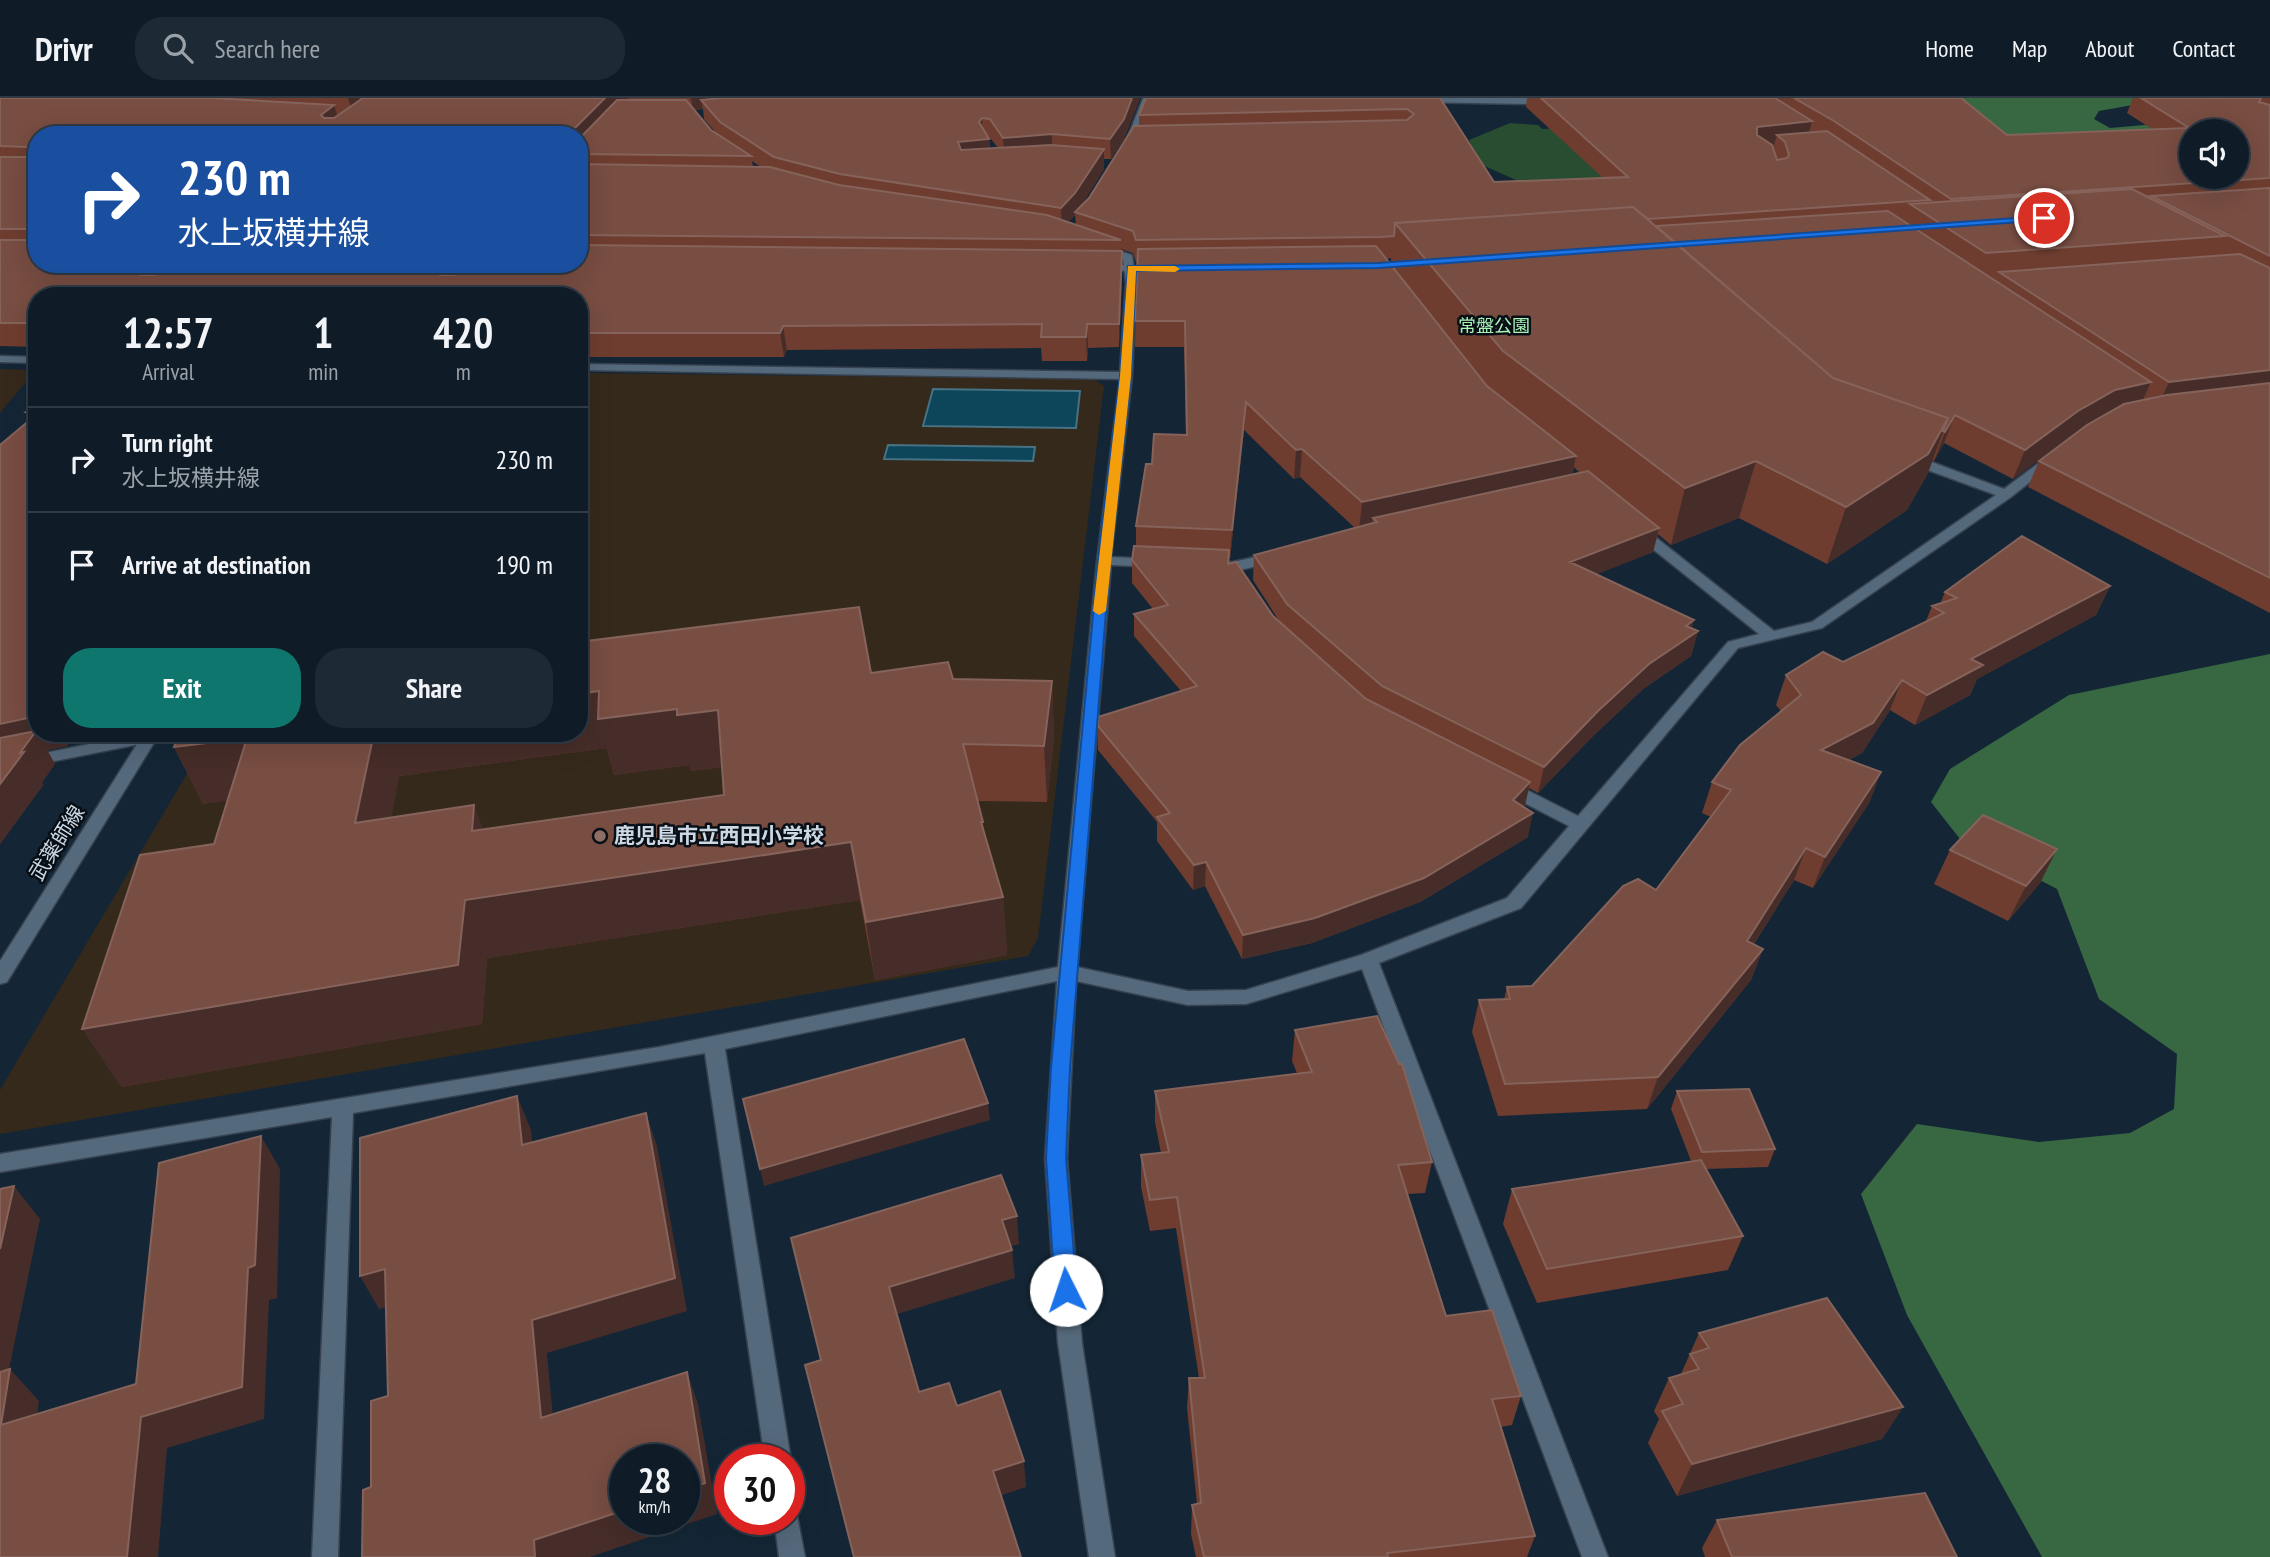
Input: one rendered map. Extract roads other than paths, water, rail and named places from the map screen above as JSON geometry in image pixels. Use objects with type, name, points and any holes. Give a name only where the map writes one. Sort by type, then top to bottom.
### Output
[{"type":"street","points":[[1120,157],[1147,98]]},
{"type":"street","points":[[1405,100],[1593,98]]},
{"type":"street","points":[[1130,140],[1143,140]]},
{"type":"street","points":[[1093,246],[1128,257],[1137,268],[1104,561],[1067,972],[1056,1158],[1070,1343],[1101,1557]]},
{"type":"street","points":[[1090,268],[1137,268]]},
{"type":"street","points":[[0,359],[28,360]]},
{"type":"street","points":[[588,367],[1126,376]]},
{"type":"street","points":[[0,1163],[714,1043],[1067,972],[1188,998],[1245,997],[1368,960],[1514,903],[1733,645],[1818,625],[2006,494],[2071,445]]},
{"type":"street","points":[[1901,456],[2006,494]]},
{"type":"street","points":[[1625,520],[1771,636]]},
{"type":"street","points":[[1194,564],[1237,572],[1287,554]]},
{"type":"street","points":[[1104,561],[1168,563]]},
{"type":"street","points":[[0,767],[118,742]]},
{"type":"street","name":"武薬師線","points":[[0,977],[147,742]]},
{"type":"street","points":[[1495,780],[1581,825]]},
{"type":"street","points":[[1368,960],[1595,1557]]},
{"type":"street","points":[[714,1043],[776,1444]]},
{"type":"street","points":[[326,1557],[343,1106]]},
{"type":"street","points":[[789,1535],[792,1557]]},
{"type":"water","points":[[933,389],[1080,391],[1076,428],[923,426]]},
{"type":"water","points":[[888,445],[1035,447],[1033,461],[884,459]]},
{"type":"place","name":"鹿児島市立西田小学校","points":[[600,836]]},
{"type":"park label","name":"常盤公園","points":[[1494,326]]}]
